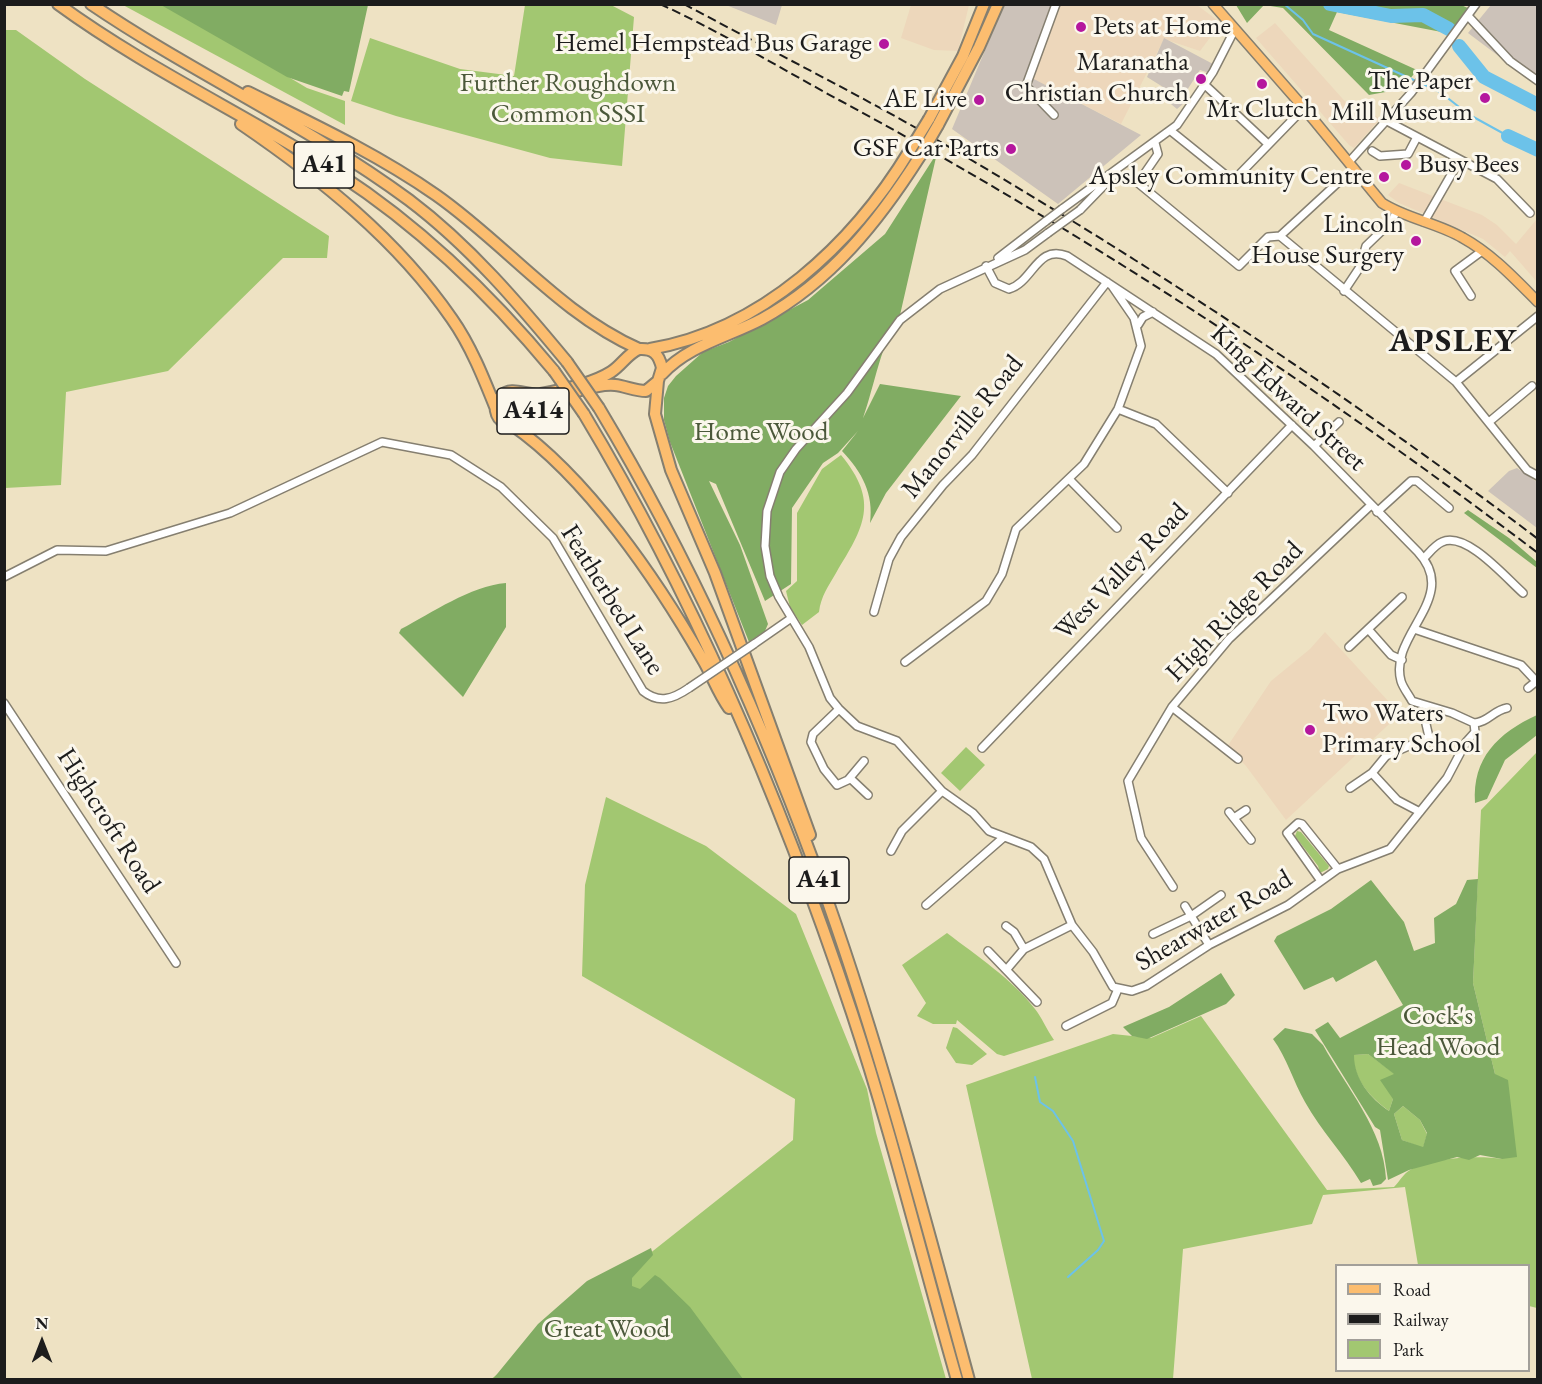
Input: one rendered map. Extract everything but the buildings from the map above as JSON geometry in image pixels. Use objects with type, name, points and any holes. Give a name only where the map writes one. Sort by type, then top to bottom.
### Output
[{"type":"highway","name":"A41","points":[[58,4],[106,38],[340,175],[427,238],[495,303],[554,371],[584,414],[625,483],[678,584],[770,788],[814,902],[853,1016],[957,1380]]},
{"type":"highway","name":"A41","points":[[92,4],[361,167],[411,202],[494,278],[567,362],[599,408],[658,514],[747,698],[828,902],[895,1112],[969,1380]]},
{"type":"highway","name":"A414","points":[[933,122],[984,4]]},
{"type":"highway","name":"A414","points":[[915,153],[839,244],[815,266],[778,294],[727,324],[674,345],[631,352],[619,366],[598,379],[538,395],[510,391],[502,394],[497,401],[496,409],[501,420],[512,425],[518,424],[542,404],[604,385],[646,391],[690,351],[761,319],[821,279],[872,227],[979,47],[998,4]]},
{"type":"highway","points":[[222,84],[246,91],[327,129],[421,186],[480,230],[581,317],[614,338],[644,349],[661,361],[654,414],[665,452],[716,573],[762,696],[824,878],[828,902]]},
{"type":"highway","points":[[214,102],[340,197],[409,264],[453,320],[470,349],[496,409]]},
{"type":"highway","name":"A41","points":[[512,425],[554,459],[617,533],[653,581],[703,660],[724,701],[743,728]]},
{"type":"main road","points":[[1213,4],[1304,108],[1382,204],[1396,212],[1462,237],[1482,251],[1538,302]]},
{"type":"street","points":[[1054,116],[1026,86],[1056,4]]},
{"type":"street","points":[[1349,162],[1411,93],[1476,4]]},
{"type":"street","points":[[1468,16],[1510,61],[1538,81]]},
{"type":"street","points":[[994,262],[1062,209],[1171,130],[1204,84],[1235,29]]},
{"type":"street","points":[[1204,84],[1268,144]]},
{"type":"street","points":[[1171,130],[1233,181],[1304,108]]},
{"type":"street","points":[[1387,121],[1497,179],[1530,213]]},
{"type":"street","points":[[1372,151],[1380,156],[1408,154],[1417,137]]},
{"type":"street","points":[[1155,142],[1158,154],[1138,183],[1239,266],[1266,238],[1274,235],[1280,236],[1456,382],[1527,470],[1538,476]]},
{"type":"street","points":[[1424,222],[1460,161]]},
{"type":"street","points":[[790,619],[771,576],[765,546],[767,511],[780,472],[796,449],[847,393],[900,320],[940,289],[994,262],[1025,250],[1080,210],[1117,171]]},
{"type":"street","points":[[1280,236],[1344,177]]},
{"type":"street","points":[[1344,291],[1360,267],[1366,246],[1392,221],[1396,212]]},
{"type":"street","points":[[1471,296],[1455,271],[1482,251]]},
{"type":"street","name":"King Edward Street","points":[[986,266],[995,283],[1009,289],[1019,284],[1046,255],[1059,252],[1108,282],[1216,354],[1314,446],[1424,558]]},
{"type":"street","points":[[905,662],[986,601],[1002,574],[1016,529],[1050,494],[1070,480],[1084,464],[1118,409],[1142,346],[1137,325],[1108,282]]},
{"type":"street","name":"Manorville Road","points":[[874,612],[889,559],[901,537],[943,485],[972,455],[1108,282]]},
{"type":"street","points":[[1137,325],[1143,317],[1153,312]]},
{"type":"street","points":[[1456,382],[1538,316]]},
{"type":"street","points":[[1489,422],[1532,386]]},
{"type":"street","points":[[1118,409],[1156,424],[1228,493]]},
{"type":"street","points":[[1314,446],[1339,422]]},
{"type":"street","name":"West Valley Road","points":[[982,748],[1292,425]]},
{"type":"street","name":"Featherbed Lane","points":[[4,577],[57,550],[106,551],[230,513],[382,442],[451,455],[501,487],[553,538],[642,691],[655,698],[675,697],[790,619]]},
{"type":"street","points":[[1070,480],[1117,528]]},
{"type":"street","points":[[1377,512],[1411,481],[1417,481],[1449,508]]},
{"type":"street","name":"High Ridge Road","points":[[1173,887],[1141,838],[1127,788],[1128,781],[1172,707],[1229,639],[1371,505]]},
{"type":"street","points":[[1507,708],[1496,712],[1482,723],[1474,723],[1452,713],[1412,701],[1401,681],[1402,660],[1433,587],[1432,571],[1424,558],[1441,543],[1453,539],[1466,543],[1522,593]]},
{"type":"street","points":[[1493,581],[1501,573]]},
{"type":"street","points":[[1349,647],[1402,597]]},
{"type":"street","name":"Shearwater Road","points":[[790,619],[809,647],[830,698],[839,709],[857,726],[897,741],[942,791],[973,813],[989,831],[1032,847],[1044,859],[1072,925],[1093,952],[1106,978],[1113,987],[1118,989],[1132,991],[1146,986],[1209,945],[1288,905],[1338,869],[1390,849],[1447,778],[1466,741],[1475,732],[1474,723]]},
{"type":"street","points":[[1368,629],[1391,655],[1402,660]]},
{"type":"street","points":[[1414,629],[1521,665],[1537,681],[1528,688]]},
{"type":"street","name":"Highcroft Road","points":[[4,703],[176,963]]},
{"type":"street","points":[[1172,707],[1238,759]]},
{"type":"street","points":[[839,709],[813,735],[811,742],[832,782],[842,784],[864,761]]},
{"type":"street","points":[[1426,724],[1429,737],[1440,746]]},
{"type":"street","points":[[1350,788],[1372,773],[1386,756],[1429,737]]},
{"type":"street","points":[[1372,773],[1397,800],[1420,812]]},
{"type":"street","points":[[850,778],[866,797],[874,788]]},
{"type":"street","points":[[891,851],[902,831],[942,791]]},
{"type":"street","points":[[1246,810],[1232,815],[1251,840]]},
{"type":"street","points":[[1321,881],[1287,833],[1298,824],[1302,824],[1338,869]]},
{"type":"street","points":[[926,905],[1004,837]]},
{"type":"street","points":[[1153,934],[1191,916],[1221,895]]},
{"type":"street","points":[[1185,906],[1209,945]]},
{"type":"street","points":[[1007,969],[1024,949],[1072,925]]},
{"type":"street","points":[[1006,927],[1014,932],[1024,949]]},
{"type":"street","points":[[988,951],[1037,1002]]},
{"type":"street","points":[[1066,1026],[1112,1003],[1118,989]]},
{"type":"shaded area","points":[[782,4],[776,25],[726,5]]},
{"type":"shaded area","points":[[1061,4],[1032,78],[1141,135],[1058,204],[952,129],[1004,5]]},
{"type":"shaded area","points":[[911,5],[969,5],[958,51],[934,50],[901,38]]},
{"type":"shaded area","points":[[1061,5],[1197,5],[1221,23],[1200,51],[1164,39],[1121,124],[1031,78]]},
{"type":"shaded area","points":[[1491,5],[1537,5],[1537,85],[1468,33]]},
{"type":"shaded area","points":[[1275,23],[1358,116],[1367,110],[1380,119],[1354,148],[1256,38]]},
{"type":"shaded area","points":[[1164,38],[1213,64],[1209,73],[1200,70],[1180,101],[1184,103],[1177,109],[1166,100],[1171,92],[1147,77]]},
{"type":"shaded area","points":[[1399,183],[1482,215],[1497,225],[1516,244],[1537,219],[1537,282],[1510,251],[1505,257],[1483,239],[1399,203],[1388,195]]},
{"type":"shaded area","points":[[1517,468],[1537,482],[1537,528],[1488,491],[1509,471]]},
{"type":"shaded area","name":"Two Waters Primary School","points":[[1325,632],[1400,714],[1286,820],[1246,766],[1227,747],[1271,681],[1310,649]]},
{"type":"green space","points":[[1459,4],[1470,9],[1452,34],[1337,12],[1329,30],[1417,70],[1402,89],[1369,95],[1283,8],[1264,5],[1247,23],[1236,5]]},
{"type":"green space","points":[[123,5],[168,5],[307,88],[345,101],[345,125]]},
{"type":"green space","points":[[161,5],[368,5],[349,92],[344,91],[342,96],[287,77]]},
{"type":"green space","name":"Further Roughdown Common SSSI","points":[[525,5],[611,5],[634,17],[622,166],[550,158],[396,116],[351,101],[370,38],[460,69],[514,76]]},
{"type":"green space","points":[[5,30],[16,30],[85,79],[329,236],[327,258],[283,258],[168,371],[66,392],[61,485],[5,488]]},
{"type":"green space","name":"Home Wood","points":[[937,153],[900,315],[883,350],[863,418],[880,384],[961,396],[886,493],[870,523],[870,502],[865,484],[861,475],[842,451],[858,431],[838,453],[823,463],[792,508],[791,584],[765,601],[716,484],[709,481],[740,545],[768,624],[765,631],[749,642],[670,442],[664,420],[664,398],[668,386],[703,352],[729,342],[808,300],[885,234]]},
{"type":"green space","points":[[841,455],[861,487],[864,514],[854,542],[823,596],[819,612],[802,625],[790,607],[786,591],[797,581],[797,513],[822,469]]},
{"type":"green space","points":[[1468,510],[1509,538],[1537,562],[1537,568],[1464,513]]},
{"type":"green space","points":[[506,583],[506,627],[463,697],[399,633],[401,629],[465,595],[492,585]]},
{"type":"green space","points":[[1537,715],[1537,735],[1505,760],[1487,799],[1475,803],[1478,773],[1490,749],[1510,730]]},
{"type":"green space","points":[[966,747],[985,765],[960,791],[941,773]]},
{"type":"green space","points":[[1537,752],[1537,1308],[1530,1306],[1530,1264],[1418,1264],[1405,1187],[1323,1195],[1312,1224],[1183,1249],[1173,1379],[1032,1379],[966,1085],[1113,1034],[1151,1038],[1201,1016],[1327,1190],[1394,1187],[1410,1170],[1430,1162],[1469,1157],[1502,1159],[1495,1074],[1473,983],[1481,810]]},
{"type":"green space","points":[[606,797],[706,846],[796,914],[867,1089],[876,1133],[946,1379],[490,1380],[793,1140],[795,1099],[582,976],[585,885]]},
{"type":"green space","points":[[1297,831],[1301,832],[1329,866],[1328,869],[1320,873],[1318,866],[1295,836]]},
{"type":"green space","name":"Cock's Head Wood","points":[[1478,879],[1473,983],[1495,1074],[1508,1080],[1517,1157],[1502,1159],[1480,1155],[1469,1160],[1457,1157],[1409,1170],[1388,1180],[1380,1130],[1375,1127],[1315,1030],[1328,1022],[1340,1038],[1403,1005],[1376,960],[1336,982],[1333,977],[1304,990],[1274,941],[1277,936],[1331,909],[1371,880],[1404,922],[1414,951],[1435,943],[1434,918],[1456,904],[1467,880]],"holes":[[[1368,1054],[1394,1074],[1380,1080],[1393,1099],[1389,1111],[1364,1087],[1357,1072],[1354,1055]],[[1403,1106],[1420,1120],[1427,1133],[1423,1147],[1402,1140],[1394,1114]]]},
{"type":"green space","points":[[947,933],[994,968],[1026,998],[1054,1040],[1004,1056],[997,1054],[957,1020],[956,1024],[933,1024],[917,1016],[926,1003],[902,965]]},
{"type":"green space","points":[[1221,973],[1235,995],[1226,1004],[1147,1039],[1132,1036],[1123,1027],[1169,1007]]},
{"type":"green space","points":[[953,1027],[987,1054],[972,1065],[956,1063],[946,1048]]},
{"type":"green space","points":[[1285,1028],[1312,1034],[1323,1045],[1353,1093],[1379,1143],[1386,1179],[1381,1184],[1373,1186],[1370,1179],[1361,1183],[1311,1113],[1273,1039]]},
{"type":"green space","points":[[1368,1054],[1395,1074],[1393,1099],[1389,1111],[1364,1087],[1356,1072],[1353,1055]]},
{"type":"green space","points":[[1403,1106],[1420,1120],[1427,1134],[1423,1148],[1402,1140],[1394,1114]]},
{"type":"green space","name":"Great Wood","points":[[651,1248],[653,1255],[632,1278],[632,1286],[640,1289],[655,1275],[660,1278],[690,1307],[743,1379],[493,1379],[538,1324],[587,1281]]},
{"type":"waterway","points":[[1284,4],[1303,20],[1313,34],[1440,92],[1468,114],[1508,136]]},
{"type":"waterway","points":[[1330,4],[1391,16],[1423,15],[1449,29]]},
{"type":"waterway","points":[[1459,46],[1484,77],[1538,105]]},
{"type":"waterway","points":[[1508,136],[1538,150]]},
{"type":"waterway","points":[[1035,1077],[1040,1102],[1053,1111],[1073,1141],[1104,1241],[1098,1250],[1068,1277]]},
{"type":"railway","points":[[660,4],[728,38],[930,150],[1109,257],[1197,313],[1370,430],[1538,553]]},
{"type":"railway","points":[[684,4],[923,132],[1106,242],[1325,385],[1538,539]]},
{"type":"place","name":"Pets at Home","points":[[1081,27]]},
{"type":"place","name":"Hemel Hempstead Bus Garage","points":[[884,44]]},
{"type":"place","name":"Maranatha Christian Church","points":[[1201,79]]},
{"type":"place","name":"Mr Clutch","points":[[1262,84]]},
{"type":"place","name":"The Paper Mill Museum","points":[[1485,98]]},
{"type":"place","name":"AE Live","points":[[979,100]]},
{"type":"place","name":"GSF Car Parts","points":[[1011,149]]},
{"type":"place","name":"Busy Bees","points":[[1406,165]]},
{"type":"place","name":"Apsley Community Centre","points":[[1384,177]]},
{"type":"place","name":"Lincoln House Surgery","points":[[1416,241]]},
{"type":"place","name":"Two Waters Primary School","points":[[1310,730]]},
{"type":"district","name":"APSLEY","points":[[1453,342]]}]
